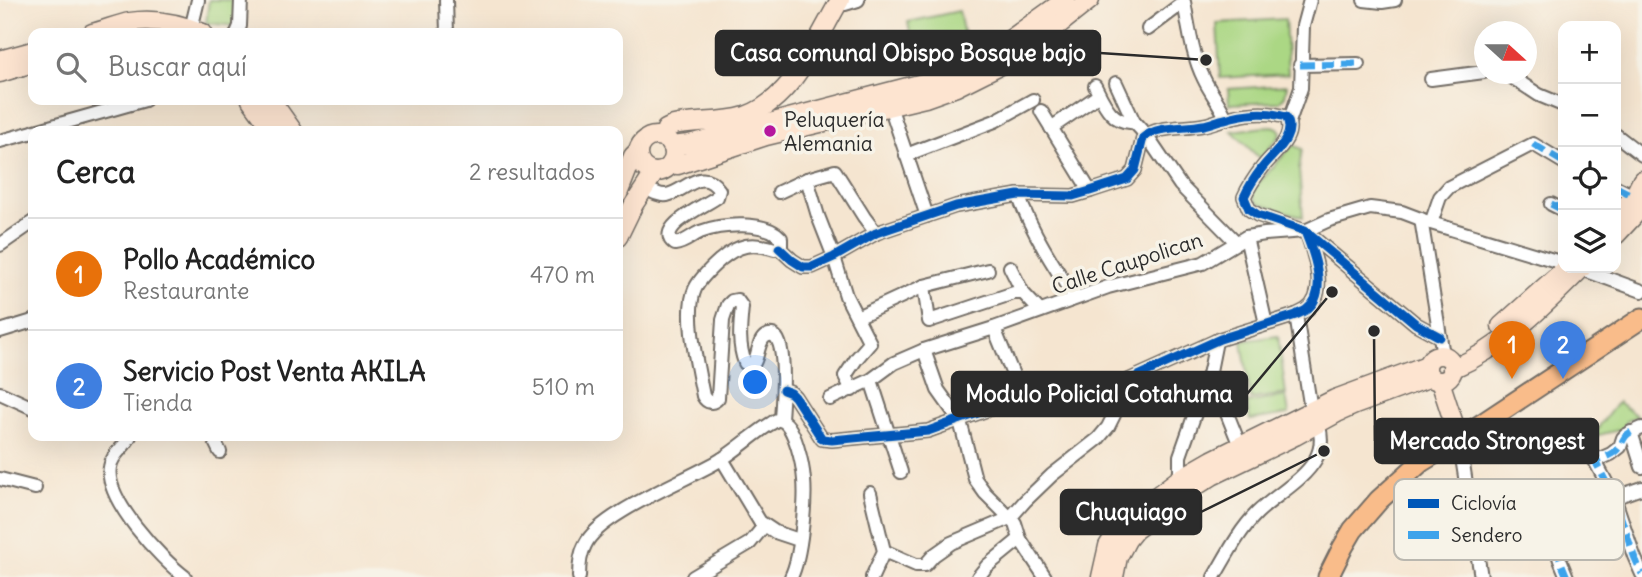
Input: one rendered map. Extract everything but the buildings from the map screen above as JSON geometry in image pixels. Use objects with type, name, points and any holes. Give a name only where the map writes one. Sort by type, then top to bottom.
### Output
[{"type":"main road","points":[[1402,479],[1420,462],[1642,318]]},
{"type":"main road","points":[[1328,577],[1353,530],[1394,486]]},
{"type":"street","points":[[197,28],[198,0]]},
{"type":"street","points":[[239,28],[241,0]]},
{"type":"street","points":[[446,0],[447,28]]},
{"type":"street","points":[[781,420],[783,358],[778,340],[769,335],[764,339],[755,363],[752,366],[745,363],[739,335],[742,307],[735,300],[728,305],[723,320],[718,398],[711,402],[703,397],[692,330],[691,300],[703,277],[731,251],[750,244],[775,249],[782,242],[778,234],[770,229],[733,225],[698,233],[682,243],[673,243],[669,236],[671,228],[717,197],[719,190],[713,183],[702,180],[667,195],[660,194],[661,161],[667,129],[674,125],[744,116],[758,110],[778,95],[794,77],[839,1],[845,4],[858,0]]},
{"type":"street","points":[[637,152],[640,164],[649,171],[689,144],[923,83],[953,72],[993,51],[1065,0]]},
{"type":"street","points":[[661,161],[678,165],[766,136],[925,98],[956,88],[1002,64],[1090,0]]},
{"type":"street","points":[[1310,0],[1303,26],[1301,88],[1289,122],[1287,137],[1258,173],[1244,197],[1249,209],[1258,215],[1305,231],[1416,324],[1440,337]]},
{"type":"street","points":[[1364,0],[1395,0]]},
{"type":"street","points":[[1148,29],[1184,2],[1194,55],[1204,80],[1226,118]]},
{"type":"street","points":[[109,28],[130,22],[143,27],[161,23],[184,28]]},
{"type":"street","points":[[0,60],[28,52]]},
{"type":"street","points":[[1300,65],[1358,64]]},
{"type":"street","points":[[0,73],[28,65]]},
{"type":"street","points":[[1432,79],[1474,73]]},
{"type":"street","points":[[1116,83],[1135,122],[1180,185],[1241,240],[1266,324]]},
{"type":"street","points":[[1522,84],[1558,103]]},
{"type":"street","points":[[1051,128],[1097,91],[1115,117],[1125,123],[1135,122]]},
{"type":"street","points":[[906,155],[995,121],[1033,100]]},
{"type":"street","points":[[52,126],[127,105]]},
{"type":"street","points":[[255,105],[270,126]]},
{"type":"street","points":[[275,105],[289,126]]},
{"type":"street","points":[[890,106],[927,216]]},
{"type":"street","points":[[1041,111],[1090,191]]},
{"type":"street","points":[[779,247],[803,267],[813,267],[876,233],[956,206],[1018,195],[1073,196],[1127,179],[1135,170],[1146,135],[1226,118],[1268,113],[1286,117],[1289,122]]},
{"type":"street","points":[[0,141],[28,133]]},
{"type":"street","points":[[623,181],[633,156],[642,142],[652,136],[661,161],[623,228]]},
{"type":"street","points":[[1621,139],[1642,155]]},
{"type":"street","points":[[1465,479],[1459,439],[1442,372],[1426,221],[1449,187],[1533,144],[1558,159]]},
{"type":"street","points":[[779,192],[807,179],[835,171],[876,233]]},
{"type":"street","points":[[807,179],[846,296],[870,343],[845,376],[852,390]]},
{"type":"street","points":[[1621,189],[1639,194]]},
{"type":"street","points":[[1621,211],[1639,194]]},
{"type":"street","points":[[1621,226],[1639,194]]},
{"type":"street","points":[[1018,195],[1027,219],[1049,259],[1075,298]]},
{"type":"street","points":[[1551,204],[1561,210]]},
{"type":"street","name":"Calle Caupolican","points":[[830,399],[871,380],[894,363],[924,350],[1108,287],[1203,263],[1241,240],[1265,233],[1305,231],[1329,220],[1370,208],[1402,212],[1558,261]]},
{"type":"street","points":[[0,245],[28,225]]},
{"type":"street","points":[[783,390],[795,397],[822,439],[832,440],[928,431],[1022,397],[1118,386],[1216,341],[1307,310],[1317,290],[1318,278],[1316,260],[1305,231]]},
{"type":"street","points":[[1010,267],[1023,293],[1040,311]]},
{"type":"street","points":[[857,317],[924,286],[988,270]]},
{"type":"street","points":[[1442,372],[1495,331],[1560,273]]},
{"type":"street","points":[[1101,577],[1108,546],[1116,533],[1146,505],[1181,487],[1240,446],[1292,421],[1355,405],[1472,360],[1488,351],[1545,305],[1576,273]]},
{"type":"street","points":[[1594,273],[1642,291]]},
{"type":"street","points":[[924,286],[929,321],[1014,293],[1023,293]]},
{"type":"street","points":[[1214,577],[1245,527],[1258,512],[1303,476],[1313,465],[1319,448],[1321,435],[1296,315]]},
{"type":"street","points":[[0,331],[28,323]]},
{"type":"street","points":[[994,328],[1022,397]]},
{"type":"street","points":[[1181,487],[1180,456],[1210,371],[1216,341]]},
{"type":"street","points":[[924,350],[938,390],[960,421],[975,479],[1014,523],[1020,539],[1043,576]]},
{"type":"street","points":[[1210,371],[1240,446]]},
{"type":"street","points":[[871,380],[901,472]]},
{"type":"street","points":[[884,551],[916,565],[925,565],[951,543],[1010,518],[1052,475],[1098,439],[1108,427],[1114,415],[1118,386]]},
{"type":"street","points":[[0,393],[28,406]]},
{"type":"street","points":[[1114,577],[1118,557],[1127,540],[1181,487],[1212,476],[1295,436],[1315,416]]},
{"type":"street","points":[[579,577],[585,544],[595,531],[615,516],[722,459],[770,424],[781,420]]},
{"type":"street","points":[[781,420],[794,436],[804,480],[804,501],[794,575]]},
{"type":"street","points":[[1604,479],[1595,461],[1616,451],[1623,438],[1636,430],[1642,467]]},
{"type":"street","points":[[128,441],[115,455],[110,466],[109,478],[114,494],[126,514],[155,548],[185,577]]},
{"type":"street","points":[[214,441],[220,452]]},
{"type":"street","points":[[722,459],[764,526],[799,541]]},
{"type":"street","points":[[0,479],[35,488]]},
{"type":"street","points":[[1624,494],[1642,488]]},
{"type":"street","points":[[870,493],[884,551],[872,577]]},
{"type":"street","points":[[693,577],[750,543],[764,526]]},
{"type":"street","points":[[1624,526],[1642,574]]},
{"type":"street","points":[[978,577],[986,565],[1020,539]]},
{"type":"street","points":[[1560,560],[1567,577]]},
{"type":"green space","points":[[209,0],[239,0],[235,26],[206,23]]},
{"type":"green space","points":[[959,11],[965,41],[914,52],[908,22]]},
{"type":"green space","points":[[1285,19],[1288,74],[1220,78],[1217,23]]},
{"type":"green space","points":[[1287,85],[1285,96],[1279,102],[1229,104],[1228,89]]},
{"type":"green space","points":[[1273,126],[1281,132],[1260,159],[1232,131]]},
{"type":"green space","points":[[1293,145],[1302,149],[1299,170],[1303,217],[1257,203],[1253,194],[1254,188]]},
{"type":"green space","points":[[1278,336],[1286,394],[1251,399],[1242,341]]},
{"type":"green space","points":[[1286,396],[1289,414],[1250,420],[1247,403]]},
{"type":"green space","points":[[1618,402],[1638,417],[1626,421],[1623,429],[1595,436],[1600,425]]},
{"type":"marked path","points":[[1300,65],[1358,64]]},
{"type":"marked path","points":[[1533,144],[1558,159]]},
{"type":"marked path","points":[[1621,190],[1634,196]]},
{"type":"marked path","points":[[1551,204],[1558,208]]},
{"type":"marked path","points":[[1604,479],[1595,461],[1615,452],[1625,436],[1631,432]]},
{"type":"marked path","points":[[1624,526],[1642,574]]},
{"type":"marked path","points":[[1560,560],[1567,577]]},
{"type":"cycle path","points":[[779,248],[803,267],[812,267],[876,233],[956,206],[1018,195],[1073,196],[1127,179],[1135,170],[1143,138],[1156,131],[1196,126],[1240,115],[1271,114],[1286,117],[1289,131],[1282,145],[1259,171],[1246,193],[1244,197],[1249,209],[1258,215],[1305,231],[1416,324],[1440,337]]},
{"type":"cycle path","points":[[783,390],[795,397],[822,439],[832,440],[928,431],[1028,395],[1118,385],[1220,339],[1306,310],[1313,303],[1318,284],[1316,263],[1306,234]]},
{"type":"place","name":"Casa comunal Obispo Bosque bajo","points":[[1206,60]]},
{"type":"place","name":"Peluquería Alemania","points":[[770,131]]},
{"type":"place","name":"Modulo Policial Cotahuma","points":[[1332,292]]},
{"type":"place","name":"Mercado Strongest","points":[[1374,331]]},
{"type":"place","name":"Pollo Académico","points":[[1512,379]]},
{"type":"place","name":"Servicio Post Venta AKILA","points":[[1563,379]]},
{"type":"place","name":"Chuquiago","points":[[1324,451]]}]
